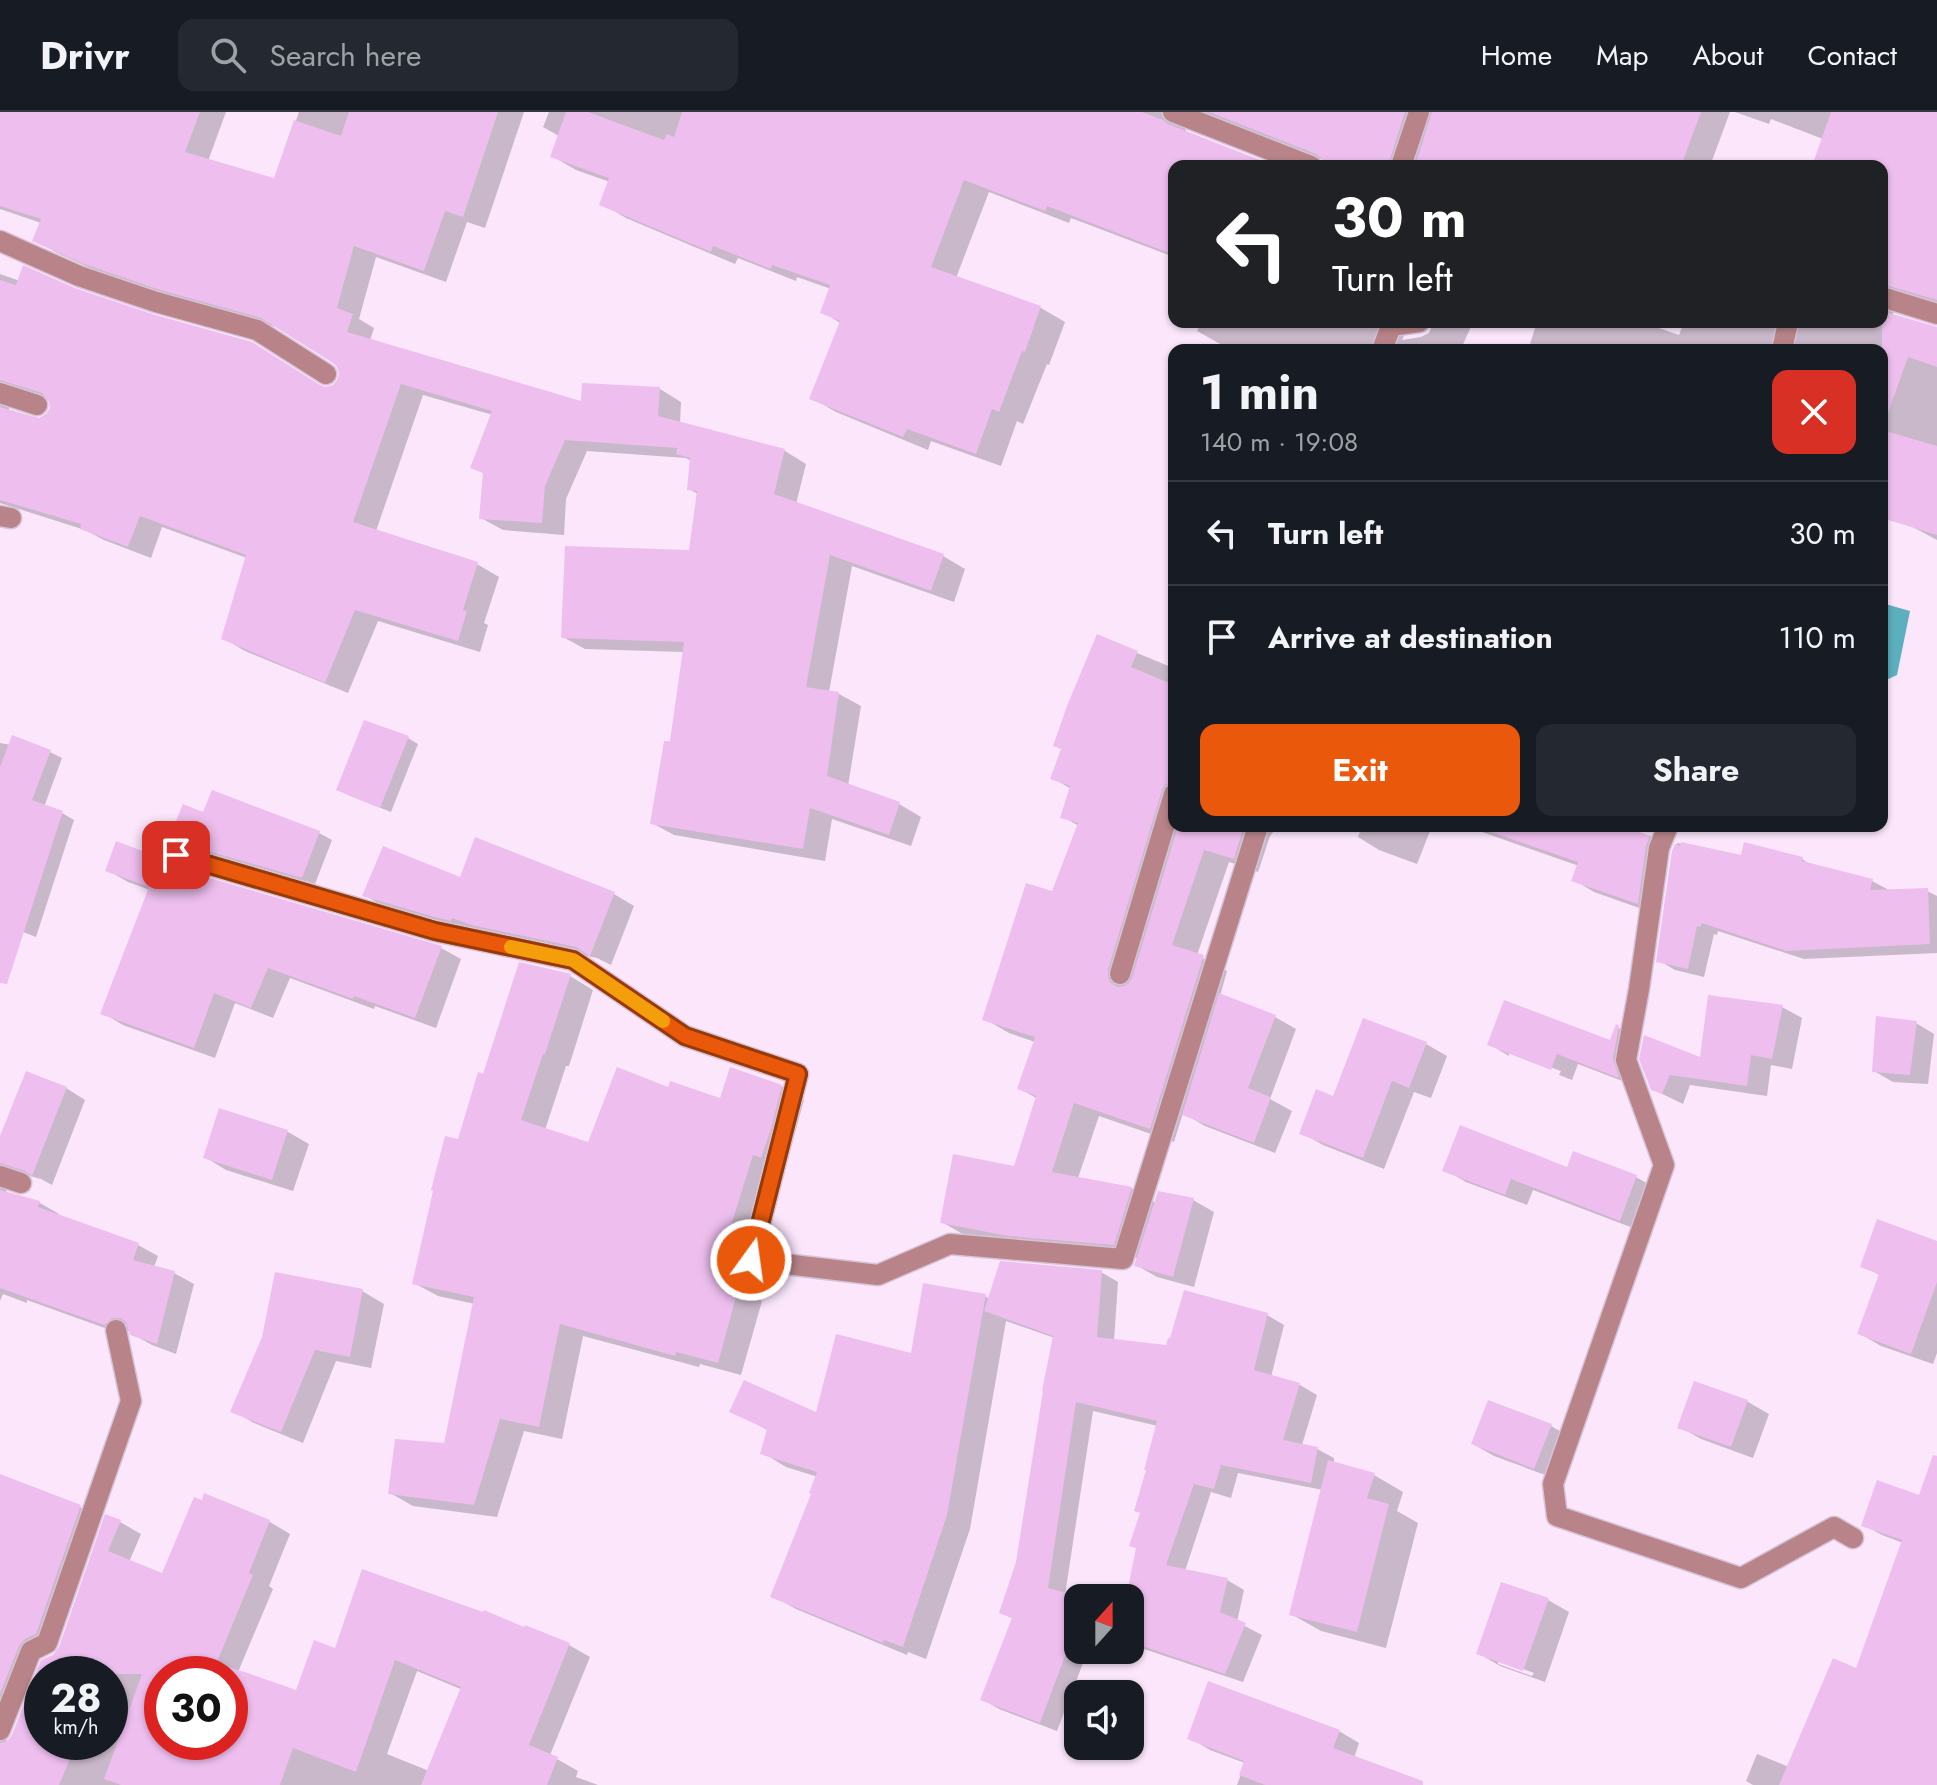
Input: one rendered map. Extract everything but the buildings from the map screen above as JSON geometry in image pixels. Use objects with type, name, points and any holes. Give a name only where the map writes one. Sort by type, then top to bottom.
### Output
[{"type":"street","points":[[1173,112],[1296,160]]},
{"type":"street","points":[[1403,160],[1419,112]]},
{"type":"street","points":[[0,241],[79,276],[156,302],[257,330],[326,374]]},
{"type":"street","points":[[1888,299],[1937,314]]},
{"type":"street","points":[[0,393],[37,405]]},
{"type":"street","points":[[1120,974],[1168,814]]},
{"type":"street","points":[[176,855],[435,931],[573,960],[685,1036],[798,1074],[751,1260],[878,1275],[950,1244],[1123,1259],[1256,832]]},
{"type":"street","points":[[1666,832],[1659,848],[1626,1060],[1664,1165],[1553,1484],[1557,1516],[1741,1578],[1834,1527],[1853,1538]]},
{"type":"street","points":[[0,1176],[21,1183]]},
{"type":"street","points":[[0,1730],[31,1651],[47,1643],[131,1401],[116,1330]]},
{"type":"water","points":[[1888,605],[1910,611],[1897,675],[1888,679]]},
{"type":"slow traffic","points":[[511,947],[573,960],[663,1021]]},
{"type":"route","points":[[176,855],[435,931],[573,960],[685,1036],[798,1074],[751,1260]]}]
